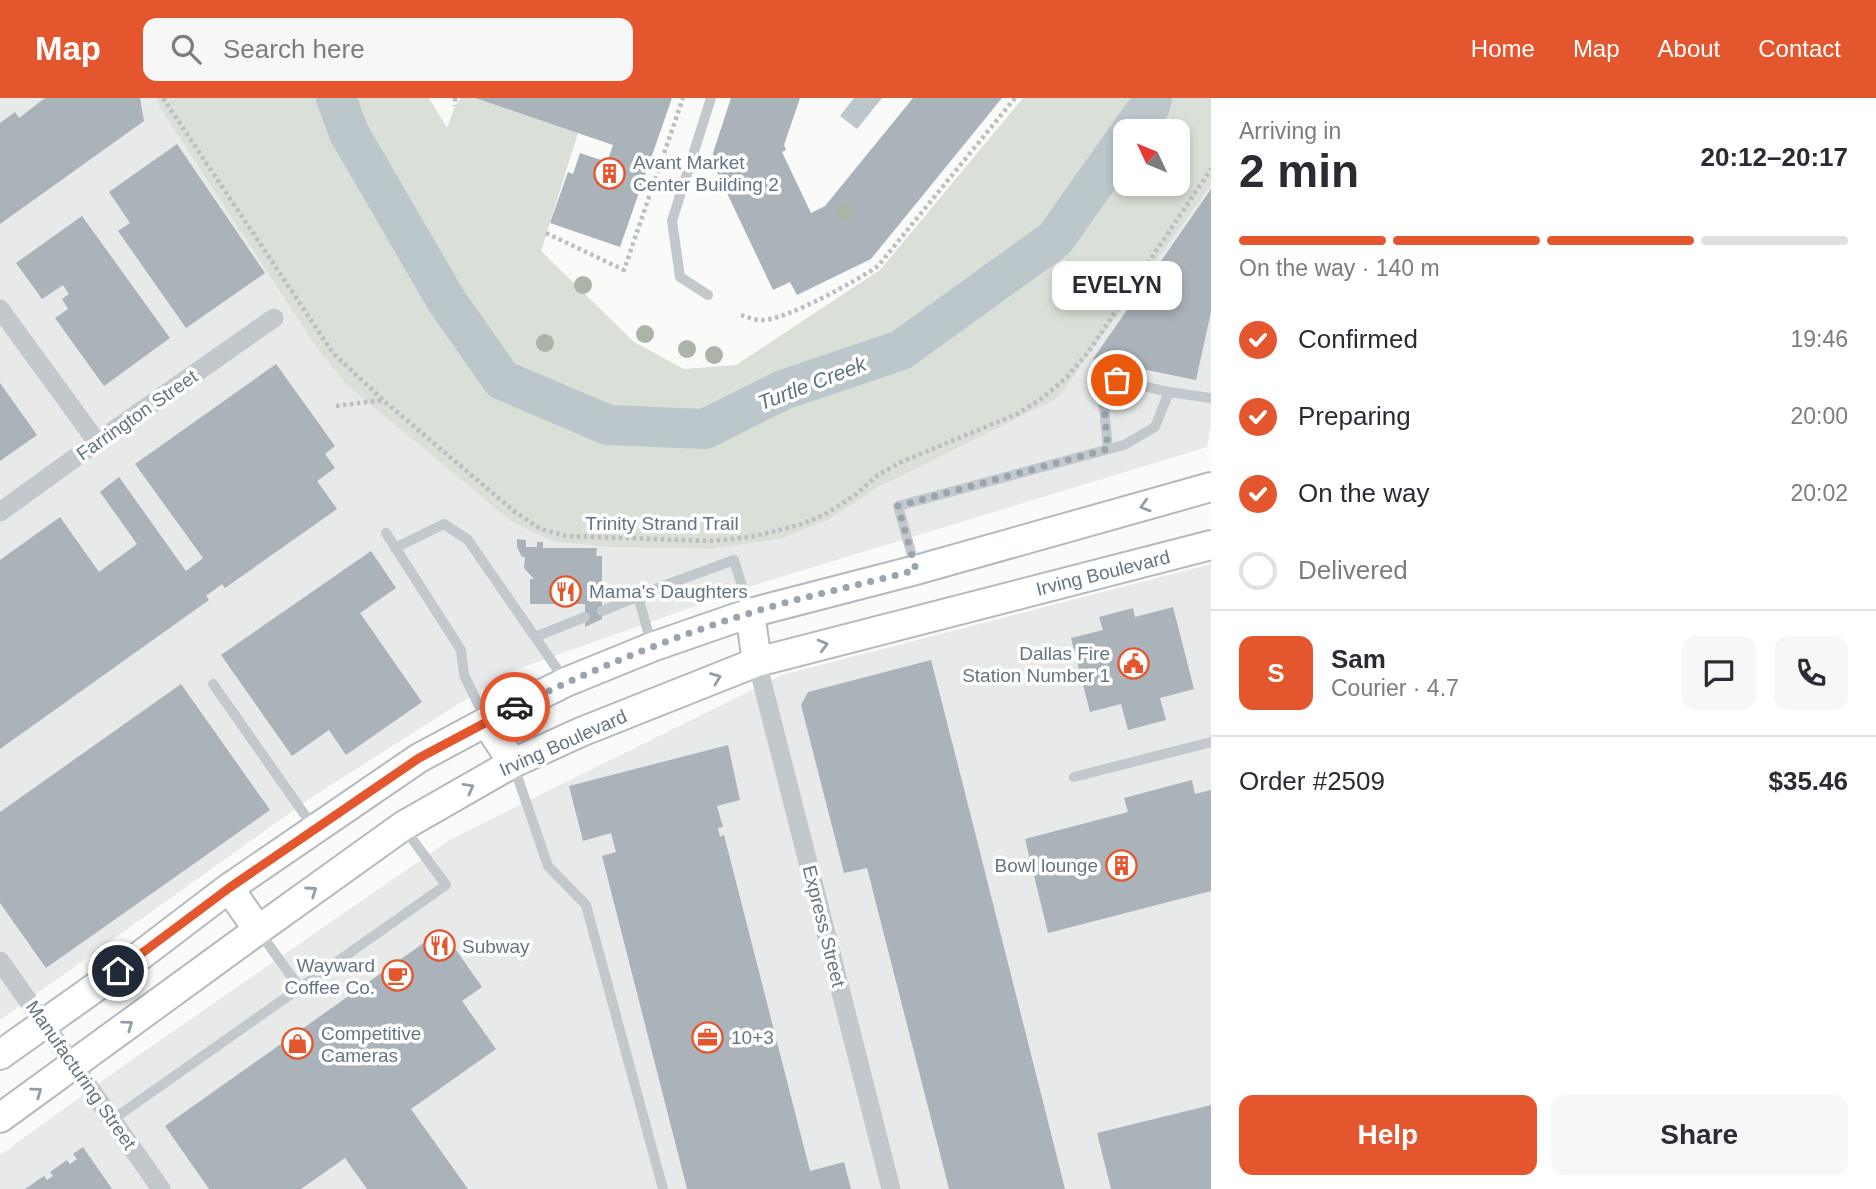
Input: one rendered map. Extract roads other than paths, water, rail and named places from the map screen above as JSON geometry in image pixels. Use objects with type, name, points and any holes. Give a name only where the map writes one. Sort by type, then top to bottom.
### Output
[{"type":"main road","points":[[0,1055],[141,955],[229,888],[419,758],[566,682],[652,647],[750,613],[916,570],[1211,487]]},
{"type":"main road","name":"Irving Boulevard","points":[[0,1118],[403,827],[513,763],[581,732],[757,662],[1211,545]]},
{"type":"main road","points":[[750,613],[757,662]]},
{"type":"main road","points":[[486,722],[513,763]]},
{"type":"main road","points":[[229,888],[258,930]]},
{"type":"street","points":[[0,309],[97,442]]},
{"type":"street","name":"Farrington Street","points":[[0,512],[274,318]]},
{"type":"street","name":"Express Street","points":[[757,662],[891,1189]]},
{"type":"street","name":"Manufacturing Street","points":[[0,961],[161,1189]]},
{"type":"lane","points":[[708,295],[680,277],[672,222],[711,98]]},
{"type":"lane","points":[[1108,449],[1103,396],[1117,380],[1211,398]]},
{"type":"lane","points":[[916,570],[898,506],[1124,445],[1155,427],[1169,391]]},
{"type":"lane","points":[[395,548],[444,524],[468,540],[566,682]]},
{"type":"lane","points":[[386,533],[461,650],[464,675],[486,722]]},
{"type":"lane","points":[[602,611],[734,560],[750,613]]},
{"type":"lane","points":[[638,596],[652,647]]},
{"type":"lane","points":[[535,638],[585,617]]},
{"type":"lane","points":[[214,684],[314,828]]},
{"type":"lane","points":[[1074,778],[1211,742]]},
{"type":"lane","points":[[513,763],[548,866],[586,905],[663,1189]]},
{"type":"lane","points":[[112,1120],[446,885],[403,827]]},
{"type":"lane","points":[[258,930],[300,988]]},
{"type":"waterway","name":"Turtle Creek","points":[[336,98],[349,133],[446,300],[502,380],[608,425],[705,429],[783,390],[901,350],[1055,239],[1113,157]]},
{"type":"waterway","name":"Turtle Creek","points":[[1140,119],[1150,106],[1152,98]]},
{"type":"place","name":"Avant Market Center Building 2","points":[[610,173]]},
{"type":"place","name":"EVELYN","points":[[1117,380]]},
{"type":"place","name":"Mama's Daughters","points":[[566,591]]},
{"type":"place","name":"Dallas Fire Station Number 1","points":[[1133,664]]},
{"type":"place","name":"Bowl lounge","points":[[1121,865]]},
{"type":"place","name":"Subway","points":[[439,946]]},
{"type":"place","name":"Wayward Coffee Co.","points":[[398,976]]},
{"type":"place","name":"10+3","points":[[708,1037]]},
{"type":"place","name":"Competitive Cameras","points":[[298,1044]]}]
